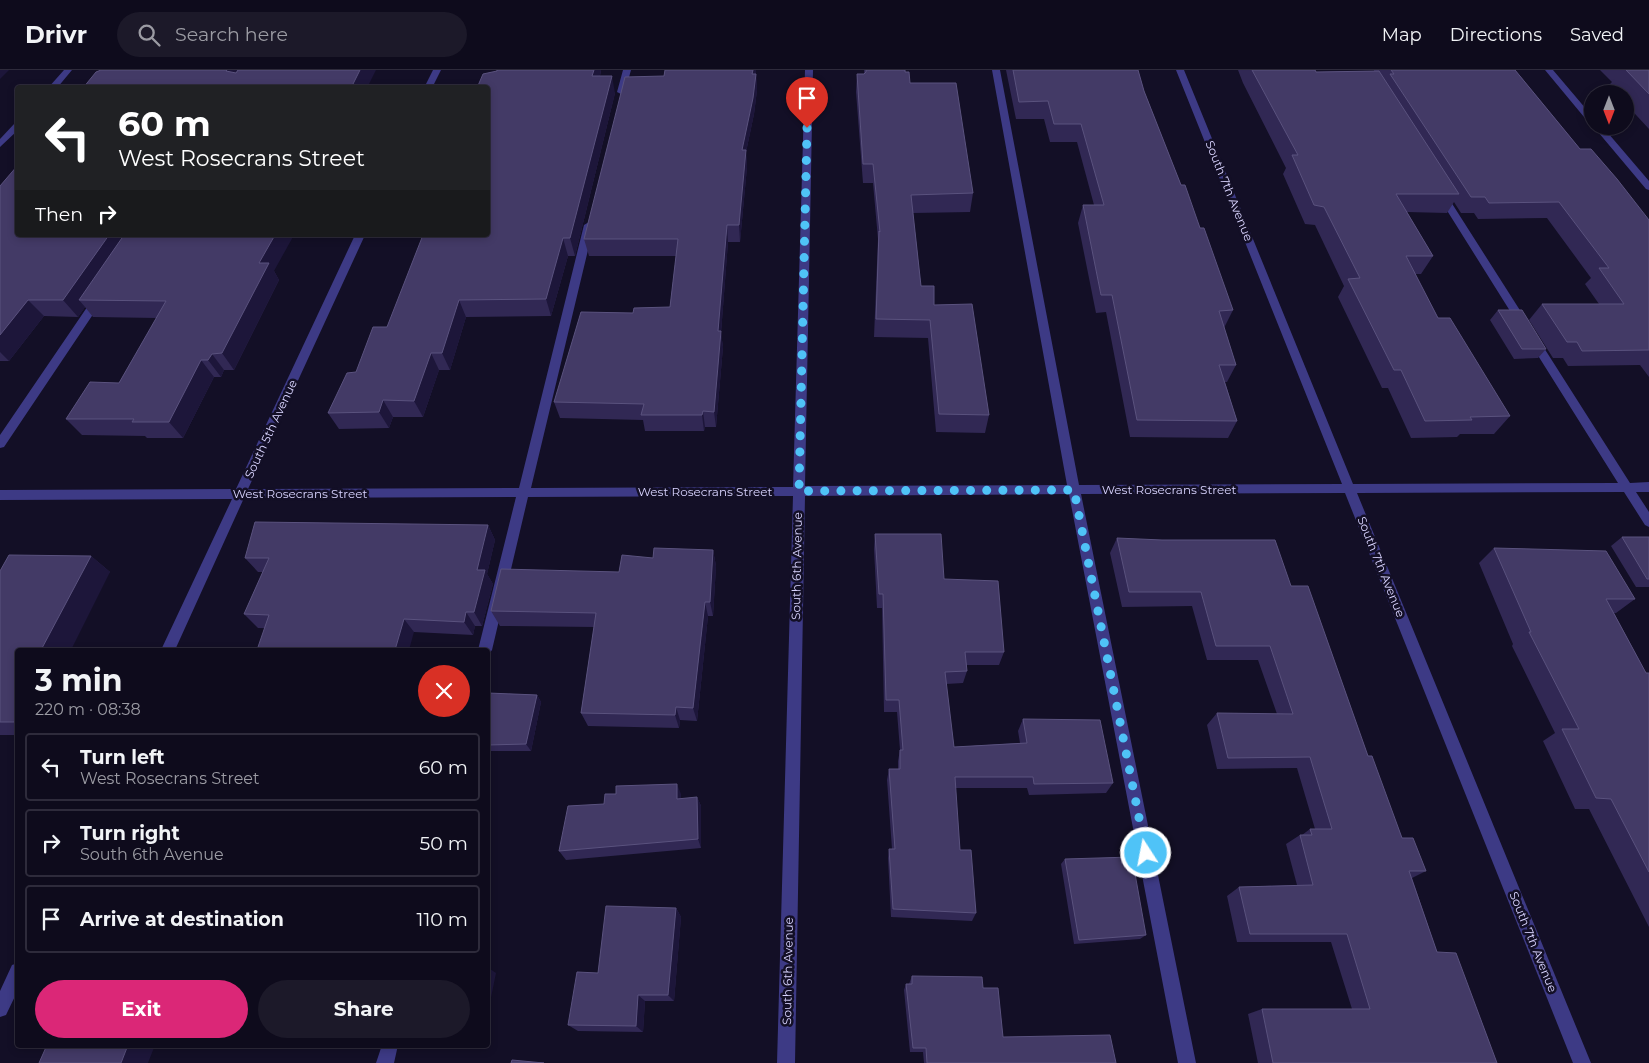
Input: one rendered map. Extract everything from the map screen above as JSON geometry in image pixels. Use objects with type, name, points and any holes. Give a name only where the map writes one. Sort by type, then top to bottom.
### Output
[{"type":"street","points":[[55,85],[68,70]]},
{"type":"street","points":[[430,85],[437,70]]},
{"type":"street","points":[[620,99],[627,70]]},
{"type":"street","name":"South 6th Avenue","points":[[786,1063],[809,70]]},
{"type":"street","points":[[996,70],[1074,490],[1187,1063]]},
{"type":"street","name":"South 7th Avenue","points":[[1180,70],[1582,1063]]},
{"type":"street","points":[[1549,70],[1584,112]]},
{"type":"street","points":[[0,144],[15,128]]},
{"type":"street","points":[[1605,135],[1649,187]]},
{"type":"street","points":[[1437,186],[1649,522]]},
{"type":"street","points":[[486,648],[591,214]]},
{"type":"street","name":"South 5th Avenue","points":[[169,648],[359,237]]},
{"type":"street","points":[[0,444],[103,291]]},
{"type":"street","name":"West Rosecrans Street","points":[[0,495],[1649,487]]},
{"type":"street","points":[[0,1009],[15,978]]},
{"type":"street","points":[[385,1063],[389,1048]]},
{"type":"building","points":[[101,70],[227,70],[236,73],[238,70],[360,70],[352,85],[85,85],[96,72]]},
{"type":"building","points":[[594,70],[592,76],[612,76],[570,238],[563,238],[546,299],[459,300],[442,353],[431,353],[414,401],[383,400],[379,412],[328,413],[347,373],[356,372],[373,327],[387,327],[422,237],[490,237],[490,85],[478,85],[483,74],[497,71]]},
{"type":"building","points":[[665,70],[753,70],[752,74],[756,74],[742,150],[746,150],[739,225],[727,225],[718,331],[721,331],[714,412],[703,411],[702,415],[641,415],[644,404],[554,402],[581,312],[633,313],[634,308],[670,307],[678,239],[584,239],[625,77],[664,76]]},
{"type":"building","points":[[866,70],[905,70],[905,72],[909,72],[910,83],[956,83],[973,193],[911,195],[921,286],[934,286],[934,305],[972,304],[989,415],[939,414],[930,320],[876,319],[880,232],[873,164],[863,164],[857,74],[864,74]]},
{"type":"building","points":[[1013,70],[1138,70],[1144,91],[1181,185],[1185,185],[1200,228],[1204,228],[1233,310],[1219,311],[1236,365],[1219,365],[1237,421],[1137,420],[1112,295],[1101,295],[1083,205],[1104,205],[1081,124],[1054,124],[1048,101],[1019,102]]},
{"type":"building","points":[[1252,70],[1379,71],[1459,194],[1396,194],[1433,256],[1406,256],[1438,318],[1450,318],[1510,416],[1470,417],[1472,420],[1425,421],[1401,370],[1394,370],[1348,279],[1360,278],[1324,207],[1314,205],[1292,155],[1298,155]]},
{"type":"building","points":[[1391,70],[1515,70],[1580,149],[1591,149],[1649,220],[1649,350],[1582,351],[1577,342],[1567,342],[1542,304],[1624,304],[1599,268],[1609,268],[1559,202],[1489,203],[1485,197],[1471,197],[1390,74],[1394,74]]},
{"type":"building","points":[[1626,70],[1649,70],[1649,94]]},
{"type":"building","points":[[15,168],[15,237],[108,237],[63,300],[28,300],[0,335],[0,186]]},
{"type":"building","points":[[123,237],[274,237],[259,263],[269,263],[222,353],[212,354],[208,360],[201,360],[169,422],[132,422],[134,419],[66,419],[90,382],[119,383],[166,301],[79,300]]},
{"type":"building","points":[[1498,310],[1522,310],[1546,349],[1522,349]]},
{"type":"building","points":[[255,522],[488,525],[477,570],[485,570],[474,612],[466,612],[464,622],[404,619],[396,648],[258,648],[269,615],[244,614],[269,558],[245,558]]},
{"type":"building","points":[[875,534],[941,534],[944,579],[998,581],[1004,652],[965,652],[967,671],[945,672],[954,747],[1027,743],[1023,719],[1100,720],[1113,783],[1034,784],[1033,777],[955,777],[960,850],[971,850],[976,913],[893,909],[889,849],[895,849],[889,769],[900,769],[900,750],[903,750],[899,700],[886,700],[883,594],[879,594]]},
{"type":"building","points":[[1622,537],[1649,537],[1649,579],[1647,579]]},
{"type":"building","points":[[1117,538],[1275,540],[1291,586],[1308,586],[1368,756],[1372,756],[1402,838],[1413,838],[1426,871],[1409,871],[1437,952],[1456,953],[1497,1063],[1273,1063],[1262,1009],[1370,1009],[1347,934],[1250,934],[1239,887],[1313,885],[1300,835],[1312,835],[1310,829],[1332,829],[1310,757],[1228,758],[1217,713],[1293,714],[1270,646],[1216,646],[1201,592],[1129,592]]},
{"type":"building","points":[[654,548],[713,550],[710,602],[705,602],[693,708],[676,707],[675,715],[581,713],[596,613],[491,611],[501,569],[619,572],[622,555],[653,558]]},
{"type":"building","points":[[1494,548],[1606,551],[1635,599],[1606,599],[1646,673],[1649,673],[1649,872],[1611,799],[1596,798],[1562,729],[1579,729],[1529,632],[1531,632]]},
{"type":"building","points":[[9,555],[91,556],[42,648],[15,648],[14,722],[0,722],[0,571]]},
{"type":"building","points":[[490,693],[537,695],[526,744],[490,745]]},
{"type":"building","points":[[677,784],[677,799],[697,797],[698,839],[559,851],[568,806],[604,804],[605,794],[616,794],[616,786]]},
{"type":"building","points":[[1132,857],[1146,935],[1079,940],[1065,859]]},
{"type":"building","points":[[606,906],[676,908],[668,995],[638,995],[636,1026],[568,1025],[577,972],[598,973]]},
{"type":"building","points":[[912,976],[982,977],[983,988],[998,988],[1003,1037],[1110,1035],[1116,1063],[927,1063],[926,1048],[913,1048],[906,984],[912,984]]},
{"type":"building","points":[[46,1048],[127,1048],[121,1063],[39,1063]]},
{"type":"building","points":[[512,1060],[544,1063],[511,1063]]},
{"type":"route","points":[[807,128],[799,491],[1074,490],[1146,853]]}]
